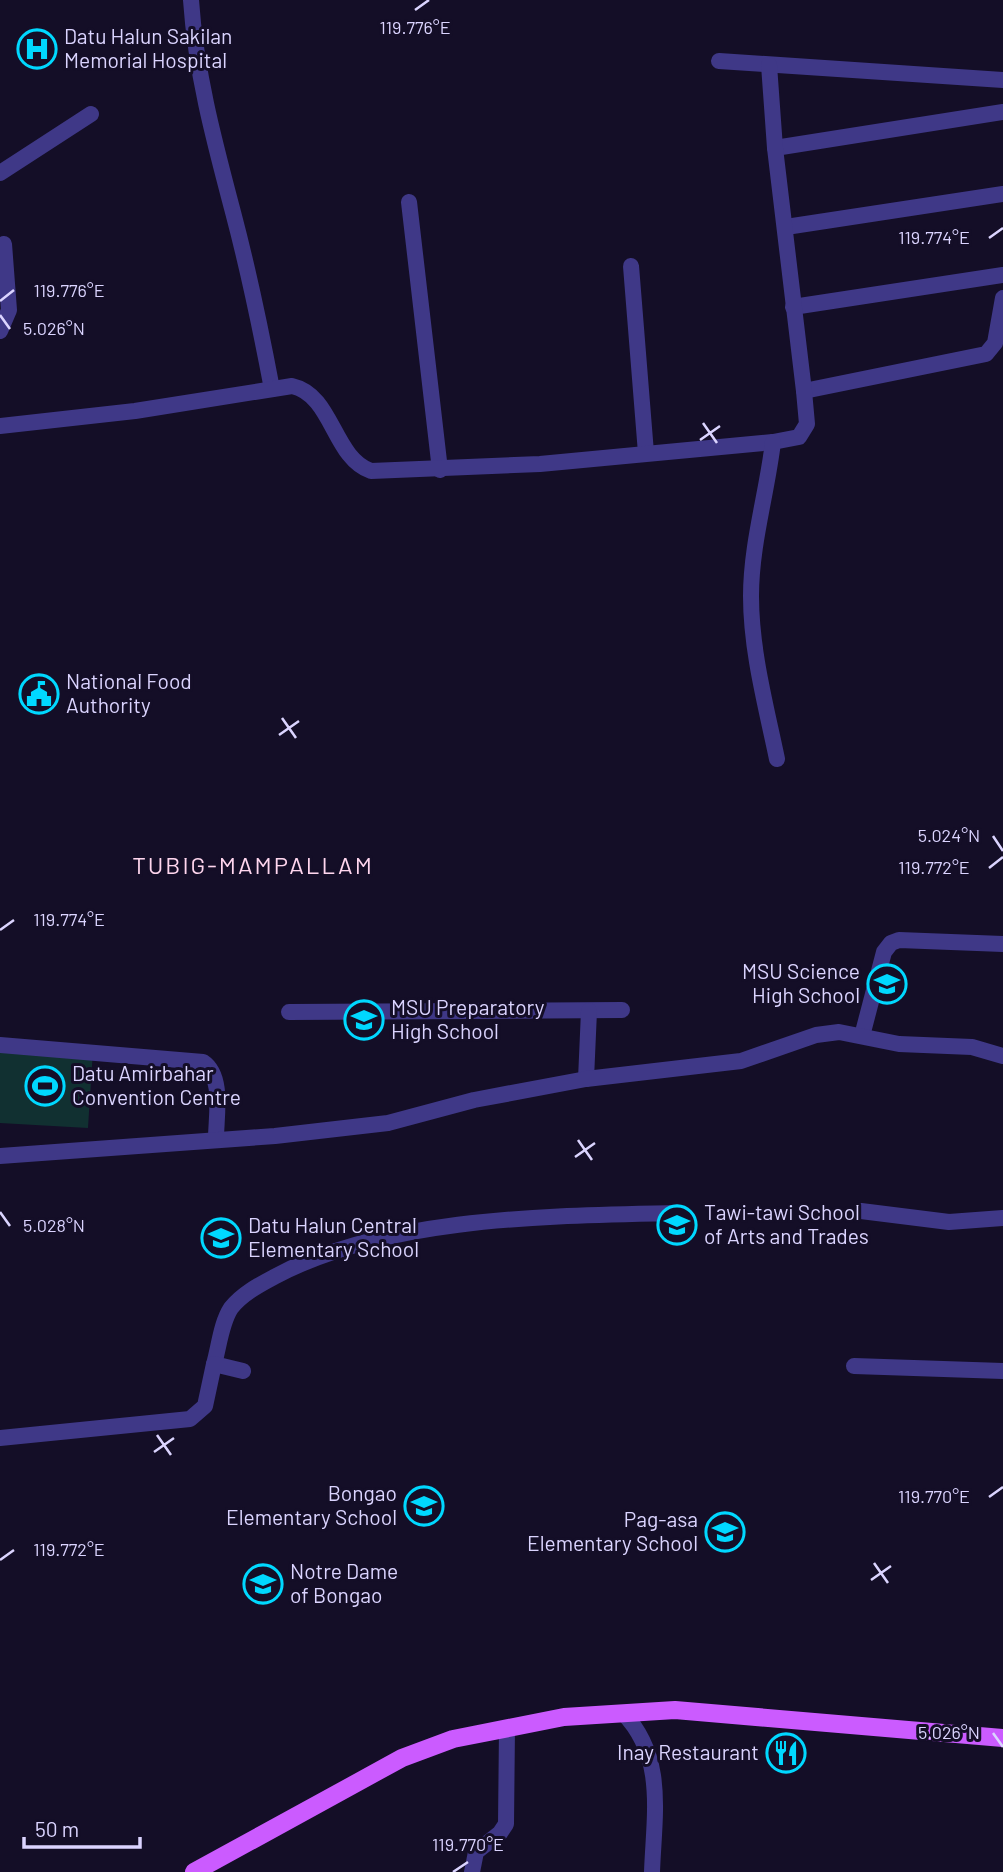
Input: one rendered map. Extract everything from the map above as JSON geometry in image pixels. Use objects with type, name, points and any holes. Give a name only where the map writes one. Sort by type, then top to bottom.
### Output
[{"type":"main road","points":[[194,1872],[402,1758],[453,1739],[564,1717],[675,1710],[720,1712],[1003,1738]]},
{"type":"street","points":[[191,0],[199,75],[211,136],[259,320],[272,389]]},
{"type":"street","points":[[719,61],[1003,80]]},
{"type":"street","points":[[0,426],[135,411],[292,386],[308,392],[349,452],[365,469],[440,470],[773,442],[799,437],[807,424],[775,148],[769,65]]},
{"type":"street","points":[[775,148],[1003,112]]},
{"type":"street","points":[[0,173],[91,114]]},
{"type":"street","points":[[786,227],[1003,194]]},
{"type":"street","points":[[410,202],[440,470]]},
{"type":"street","points":[[0,331],[9,310],[4,244]]},
{"type":"street","points":[[631,266],[646,453]]},
{"type":"street","points":[[793,307],[1003,275]]},
{"type":"street","points":[[804,391],[986,355],[995,343],[1003,298]]},
{"type":"street","points":[[773,442],[751,594],[752,627],[777,759]]},
{"type":"street","points":[[862,1035],[884,952],[891,943],[899,940],[1003,944]]},
{"type":"street","points":[[289,1012],[622,1010]]},
{"type":"street","points":[[586,1079],[589,1011]]},
{"type":"street","points":[[0,1156],[275,1136],[388,1123],[474,1100],[586,1079],[741,1061],[816,1035],[839,1032],[899,1044],[972,1047],[1003,1056]]},
{"type":"street","points":[[0,1045],[203,1062],[214,1073],[216,1139]]},
{"type":"street","points":[[861,1211],[949,1222],[1003,1218]]},
{"type":"street","points":[[0,1438],[190,1419],[205,1406],[226,1316],[241,1298],[283,1272],[333,1251],[465,1224],[677,1213]]},
{"type":"street","points":[[214,1364],[243,1371]]},
{"type":"street","points":[[854,1366],[1003,1371]]},
{"type":"street","points":[[623,1713],[640,1731],[653,1771],[652,1872]]},
{"type":"street","points":[[472,1872],[476,1852],[500,1833],[506,1824],[507,1728]]},
{"type":"green space","name":"Datu Amirbahar Convention Centre","points":[[0,1044],[93,1050],[88,1128],[0,1123]]},
{"type":"place","name":"Datu Halun Sakilan Memorial Hospital","points":[[37,49]]},
{"type":"place","name":"National Food Authority","points":[[39,694]]},
{"type":"place","name":"MSU Science High School","points":[[887,984]]},
{"type":"place","name":"MSU Preparatory High School","points":[[364,1020]]},
{"type":"place","name":"Datu Amirbahar Convention Centre","points":[[45,1086]]},
{"type":"place","name":"Tawi-tawi School of Arts and Trades","points":[[677,1225]]},
{"type":"place","name":"Datu Halun Central Elementary School","points":[[221,1238]]},
{"type":"place","name":"Bongao Elementary School","points":[[424,1506]]},
{"type":"place","name":"Pag-asa Elementary School","points":[[725,1532]]},
{"type":"place","name":"Notre Dame of Bongao","points":[[263,1584]]},
{"type":"place","name":"Inay Restaurant","points":[[786,1753]]},
{"type":"district","name":"TUBIG-MAMPALLAM","points":[[253,866]]}]
